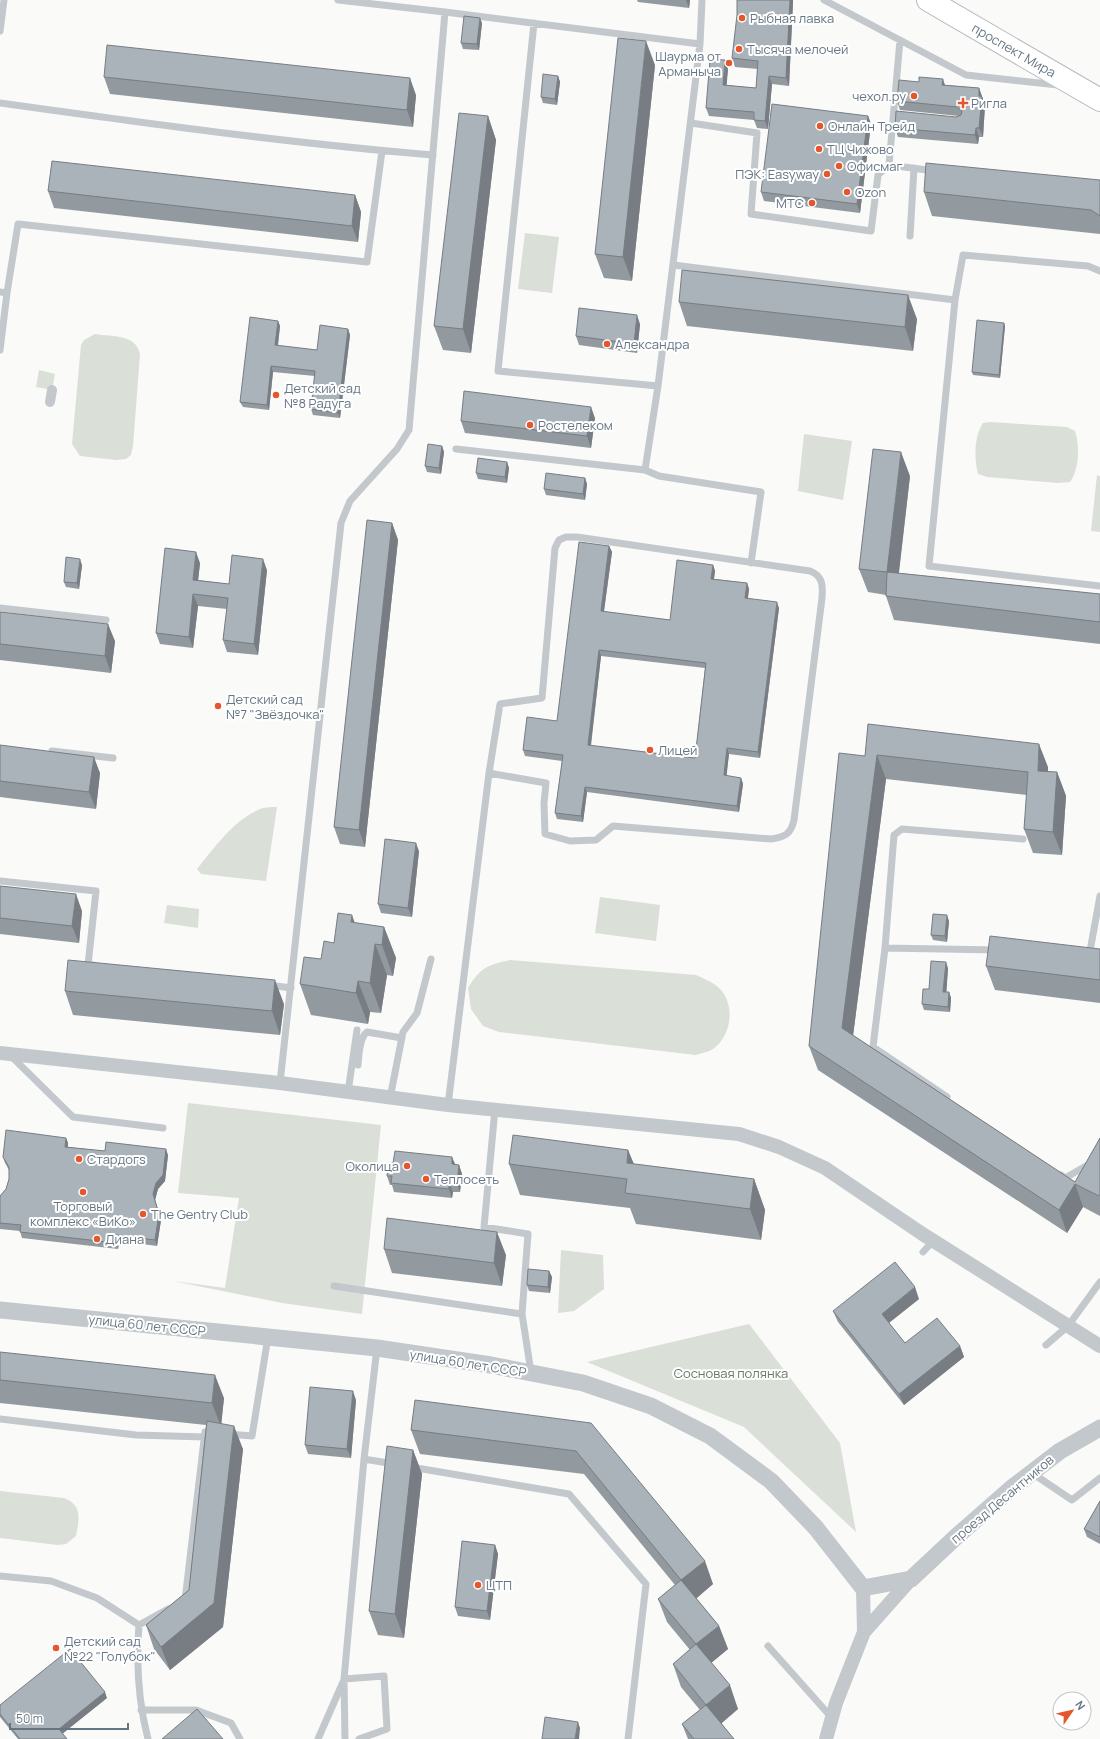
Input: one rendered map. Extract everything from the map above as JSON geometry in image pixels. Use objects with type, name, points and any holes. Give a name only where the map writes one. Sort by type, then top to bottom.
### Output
[{"type":"main road","name":"проспект Мира","points":[[928,0],[1100,100]]},
{"type":"street","points":[[50,402],[52,390]]},
{"type":"street","points":[[4,1053],[280,1083],[448,1105],[739,1134],[779,1147],[825,1168],[933,1240],[1100,1346]]},
{"type":"street","name":"улица 60 лет СССР","points":[[0,1310],[377,1348],[491,1365],[583,1383],[651,1406],[710,1436],[771,1481],[816,1528],[863,1588]]},
{"type":"street","name":"проезд Десантников","points":[[911,1579],[956,1536],[1032,1473],[1060,1451],[1100,1428]]},
{"type":"street","points":[[864,1632],[863,1588],[911,1579]]},
{"type":"street","points":[[826,1739],[836,1703],[864,1632],[911,1579]]},
{"type":"lane","points":[[0,31],[4,0]]},
{"type":"lane","points":[[338,0],[406,4],[445,12],[700,44]]},
{"type":"lane","points":[[645,470],[658,386],[700,44],[702,0]]},
{"type":"lane","points":[[824,0],[966,75],[1079,87]]},
{"type":"lane","points":[[280,1083],[341,523],[350,501],[397,449],[409,430],[445,12]]},
{"type":"lane","points":[[534,23],[498,371],[658,386]]},
{"type":"lane","points":[[690,122],[757,133],[751,214],[871,231],[878,175],[889,166],[896,115],[900,40]]},
{"type":"lane","points":[[0,103],[108,118],[382,151],[433,155]]},
{"type":"lane","points":[[0,350],[3,292],[18,224],[367,262],[382,151]]},
{"type":"lane","points":[[889,166],[945,172]]},
{"type":"lane","points":[[910,236],[914,168]]},
{"type":"lane","points":[[1100,271],[1094,267],[963,255],[955,300],[929,566],[1100,586]]},
{"type":"lane","points":[[673,265],[955,300]]},
{"type":"lane","points":[[456,449],[645,470],[659,476],[761,492],[751,563]]},
{"type":"lane","points":[[448,1105],[489,773],[500,704],[542,698],[555,548],[559,540],[566,537],[577,537],[816,573],[822,582],[823,588],[794,820],[790,832],[779,838],[771,839],[613,826],[596,840],[570,841],[545,834],[544,809],[546,783],[489,773]]},
{"type":"lane","points":[[0,608],[106,620]]},
{"type":"lane","points":[[45,751],[113,758]]},
{"type":"lane","points":[[956,1104],[873,1047],[885,948],[894,835],[902,829],[1023,839]]},
{"type":"lane","points":[[0,881],[96,891],[88,965],[103,966]]},
{"type":"lane","points":[[1090,951],[1100,896]]},
{"type":"lane","points":[[885,948],[1003,950]]},
{"type":"lane","points":[[1082,951],[1090,951],[1100,957]]},
{"type":"lane","points":[[390,1098],[403,1032],[417,1013],[431,959]]},
{"type":"lane","points":[[258,984],[291,988]]},
{"type":"lane","points":[[348,1092],[357,1030]]},
{"type":"lane","points":[[358,1065],[362,1041],[364,1034],[367,1032],[402,1038]]},
{"type":"lane","points":[[4,1053],[73,1117],[163,1128]]},
{"type":"lane","points":[[495,1109],[484,1227],[528,1234],[522,1314],[531,1373]]},
{"type":"lane","points":[[1052,1169],[1065,1178],[1100,1158]]},
{"type":"lane","points":[[923,1252],[933,1240]]},
{"type":"lane","points":[[1046,1345],[1068,1326],[1100,1282]]},
{"type":"lane","points":[[334,1286],[522,1314]]},
{"type":"lane","points":[[139,1625],[185,1600],[205,1432],[252,1436],[268,1337]]},
{"type":"lane","points":[[345,1739],[344,1678],[364,1459],[377,1348]]},
{"type":"lane","points":[[0,1419],[136,1435],[205,1436]]},
{"type":"lane","points":[[364,1459],[569,1494],[646,1584],[628,1739]]},
{"type":"lane","points":[[1032,1473],[1072,1500],[1100,1478]]},
{"type":"lane","points":[[0,1576],[51,1581],[97,1598],[139,1625]]},
{"type":"lane","points":[[139,1625],[137,1660],[141,1710],[148,1739]]},
{"type":"lane","points":[[768,1646],[832,1718]]},
{"type":"lane","points":[[344,1678],[384,1676],[387,1729],[359,1739]]},
{"type":"lane","points":[[318,1739],[344,1678]]},
{"type":"lane","points":[[141,1710],[196,1710],[231,1723],[240,1739]]},
{"type":"green space","points":[[525,233],[559,237],[552,293],[518,289]]},
{"type":"green space","points":[[95,334],[116,336],[129,340],[138,348],[140,354],[133,446],[131,455],[126,459],[116,460],[80,456],[72,444],[81,345],[84,340]]},
{"type":"green space","points":[[39,370],[55,374],[52,390],[36,387]]},
{"type":"green space","points":[[990,422],[1067,427],[1075,431],[1078,444],[1078,458],[1073,477],[1070,482],[1058,483],[987,477],[978,474],[975,455],[976,441],[983,423]]},
{"type":"green space","points":[[804,434],[852,441],[843,500],[798,491]]},
{"type":"green space","points":[[1097,475],[1100,476],[1100,532],[1091,531]]},
{"type":"green space","points":[[277,807],[266,881],[201,874],[197,869],[232,828],[240,821],[260,809]]},
{"type":"green space","points":[[600,897],[660,905],[656,941],[595,933]]},
{"type":"green space","points":[[167,905],[199,909],[198,928],[164,923]]},
{"type":"green space","points":[[510,960],[696,975],[714,984],[721,990],[729,1007],[730,1016],[728,1026],[720,1042],[713,1049],[696,1055],[499,1032],[483,1026],[471,1009],[468,988],[476,976],[485,968]]},
{"type":"green space","points":[[188,1103],[381,1125],[362,1314],[282,1303],[173,1281],[225,1288],[239,1198],[178,1193]]},
{"type":"green space","points":[[561,1250],[603,1255],[604,1289],[574,1311],[558,1313]]},
{"type":"green space","name":"Сосновая полянка","points":[[749,1324],[840,1443],[856,1532],[744,1427],[587,1362]]},
{"type":"green space","points":[[0,1491],[64,1498],[70,1501],[77,1509],[79,1519],[76,1536],[66,1544],[58,1545],[0,1538]]},
{"type":"building","points":[[737,0],[790,0],[786,78],[769,76],[765,121],[754,120],[754,112],[706,108],[710,59],[725,60],[723,85],[756,88],[758,61],[732,58],[737,15]]},
{"type":"building","points":[[464,16],[480,18],[477,44],[461,43]]},
{"type":"building","points":[[618,38],[646,41],[623,257],[595,254]]},
{"type":"building","points":[[107,45],[410,78],[407,110],[104,77]]},
{"type":"building","points":[[543,74],[558,76],[555,99],[541,97]]},
{"type":"building","points":[[919,77],[943,79],[942,85],[979,88],[979,96],[982,97],[979,128],[976,128],[975,135],[895,128],[896,111],[956,117],[961,115],[962,111],[957,107],[897,101],[899,80],[919,82]]},
{"type":"building","name":"ТЦ Чижово","points":[[772,104],[868,116],[857,204],[761,192]]},
{"type":"building","points":[[459,113],[488,116],[463,329],[434,326]]},
{"type":"building","points":[[52,161],[355,195],[352,226],[48,191]]},
{"type":"building","points":[[926,163],[1100,180],[1100,216],[1091,210],[924,192]]},
{"type":"building","points":[[682,270],[908,295],[905,327],[679,302]]},
{"type":"building","points":[[579,308],[637,315],[634,344],[576,336]]},
{"type":"building","points":[[250,317],[278,321],[275,345],[317,350],[320,325],[348,329],[338,413],[311,409],[315,371],[271,366],[267,405],[240,402]]},
{"type":"building","points":[[977,320],[1004,323],[999,375],[972,372]]},
{"type":"building","points":[[464,391],[591,407],[587,436],[461,421]]},
{"type":"building","points":[[428,444],[442,446],[439,468],[425,466]]},
{"type":"building","points":[[873,449],[901,452],[887,572],[859,569]]},
{"type":"building","points":[[478,458],[507,462],[505,477],[476,473]]},
{"type":"building","points":[[546,473],[585,478],[583,494],[544,489]]},
{"type":"building","points":[[367,520],[392,523],[359,830],[334,827]]},
{"type":"building","points":[[579,542],[609,546],[601,611],[670,620],[677,560],[713,565],[711,579],[747,583],[745,598],[777,602],[758,752],[727,748],[724,775],[741,778],[737,806],[585,787],[581,816],[555,813],[563,755],[523,750],[527,717],[557,721]],"holes":[[[599,650],[706,663],[695,758],[588,745]]]},
{"type":"building","points":[[165,548],[196,552],[193,580],[229,584],[232,555],[263,559],[254,644],[223,640],[228,598],[193,594],[189,637],[156,633]]},
{"type":"building","points":[[66,557],[80,559],[77,583],[64,582]]},
{"type":"building","points":[[887,572],[1100,594],[1100,622],[886,596]]},
{"type":"building","points":[[0,612],[108,624],[105,656],[0,644]]},
{"type":"building","points":[[868,724],[1039,744],[1038,771],[1057,772],[1053,832],[1024,829],[1028,772],[877,755],[842,1028],[1075,1182],[1100,1138],[1099,1196],[1075,1184],[1059,1210],[809,1046],[839,753],[865,756]]},
{"type":"building","points":[[0,745],[94,757],[89,792],[0,781]]},
{"type":"building","points":[[385,839],[416,843],[408,908],[378,904]]},
{"type":"building","points":[[0,886],[76,894],[72,926],[0,918]]},
{"type":"building","points":[[338,913],[352,915],[351,922],[384,927],[382,945],[375,944],[370,983],[358,981],[356,993],[300,984],[304,957],[321,959],[324,941],[334,943]]},
{"type":"building","points":[[933,914],[947,915],[945,936],[931,935]]},
{"type":"building","points":[[990,936],[1100,949],[1100,980],[986,966]]},
{"type":"building","points":[[68,960],[275,980],[272,1011],[65,991]]},
{"type":"building","points":[[931,961],[946,962],[943,992],[949,992],[948,1007],[922,1004],[923,989],[929,989]]},
{"type":"building","name":"Торговый комплекс «ВиКо»","points":[[6,1130],[66,1138],[65,1147],[105,1151],[106,1142],[166,1149],[163,1175],[156,1183],[153,1194],[159,1214],[155,1240],[116,1235],[116,1243],[20,1232],[21,1225],[0,1223],[0,1196],[6,1189],[9,1179],[9,1167],[3,1157]]},
{"type":"building","points":[[513,1135],[628,1150],[627,1163],[754,1179],[750,1209],[625,1193],[627,1179],[509,1164]]},
{"type":"building","name":"Теплосеть","points":[[395,1151],[452,1157],[452,1164],[459,1165],[457,1184],[449,1183],[449,1189],[391,1183],[392,1176],[387,1176],[388,1163],[393,1163]]},
{"type":"building","points":[[387,1218],[497,1232],[494,1263],[384,1249]]},
{"type":"building","points":[[895,1262],[915,1287],[882,1314],[905,1343],[937,1318],[960,1346],[899,1394],[833,1311]]},
{"type":"building","points":[[528,1269],[549,1271],[548,1287],[527,1285]]},
{"type":"building","points":[[0,1352],[215,1375],[212,1403],[0,1380]]},
{"type":"building","points":[[310,1387],[353,1391],[347,1449],[305,1445]]},
{"type":"building","points":[[415,1400],[591,1423],[705,1561],[681,1580],[576,1451],[411,1430]]},
{"type":"building","points":[[207,1421],[234,1426],[214,1603],[161,1647],[146,1625],[189,1590]]},
{"type":"building","points":[[387,1446],[413,1450],[395,1614],[369,1611]]},
{"type":"building","points":[[1100,1501],[1100,1537],[1084,1529]]},
{"type":"building","name":"ЦТП","points":[[462,1541],[495,1545],[487,1611],[455,1607]]},
{"type":"building","points":[[681,1580],[719,1626],[696,1644],[658,1599]]},
{"type":"building","points":[[696,1644],[730,1685],[706,1705],[673,1664]]},
{"type":"building","points":[[70,1649],[105,1692],[59,1729],[67,1739],[20,1739],[0,1714],[0,1705]]},
{"type":"building","points":[[706,1705],[734,1739],[694,1739],[682,1724]]},
{"type":"building","points":[[197,1709],[223,1739],[162,1739]]},
{"type":"building","points":[[545,1717],[578,1722],[575,1739],[542,1739]]},
{"type":"place","name":"Рыбная лавка","points":[[742,18]]},
{"type":"place","name":"Тысяча мелочей","points":[[739,49]]},
{"type":"place","name":"Шаурма от Арманыча","points":[[729,63]]},
{"type":"place","name":"чехол.ру","points":[[914,96]]},
{"type":"place","name":"Ригла","points":[[963,103]]},
{"type":"place","name":"Онлайн Трейд","points":[[820,126]]},
{"type":"place","name":"ТЦ Чижово","points":[[819,149]]},
{"type":"place","name":"Офисмаг","points":[[839,166]]},
{"type":"place","name":"ПЭК: Easyway","points":[[827,174]]},
{"type":"place","name":"Ozon","points":[[847,192]]},
{"type":"place","name":"МТС","points":[[812,203]]},
{"type":"place","name":"Александра","points":[[607,344]]},
{"type":"place","name":"Детский сад №8 Радуга","points":[[276,395]]},
{"type":"place","name":"Ростелеком","points":[[530,425]]},
{"type":"place","name":"Детский сад №7 \"Звёздочка\"","points":[[218,706]]},
{"type":"place","name":"Лицей","points":[[650,750]]},
{"type":"place","name":"Стардогs","points":[[79,1159]]},
{"type":"place","name":"Околица","points":[[407,1166]]},
{"type":"place","name":"Теплосеть","points":[[426,1179]]},
{"type":"place","name":"Торговый комплекс «ВиКо»","points":[[83,1192]]},
{"type":"place","name":"The Gentry Club","points":[[143,1214]]},
{"type":"place","name":"Диана","points":[[97,1239]]},
{"type":"place","name":"ЦТП","points":[[478,1585]]},
{"type":"place","name":"Детский сад №22 \"Голубок\"","points":[[56,1648]]}]
